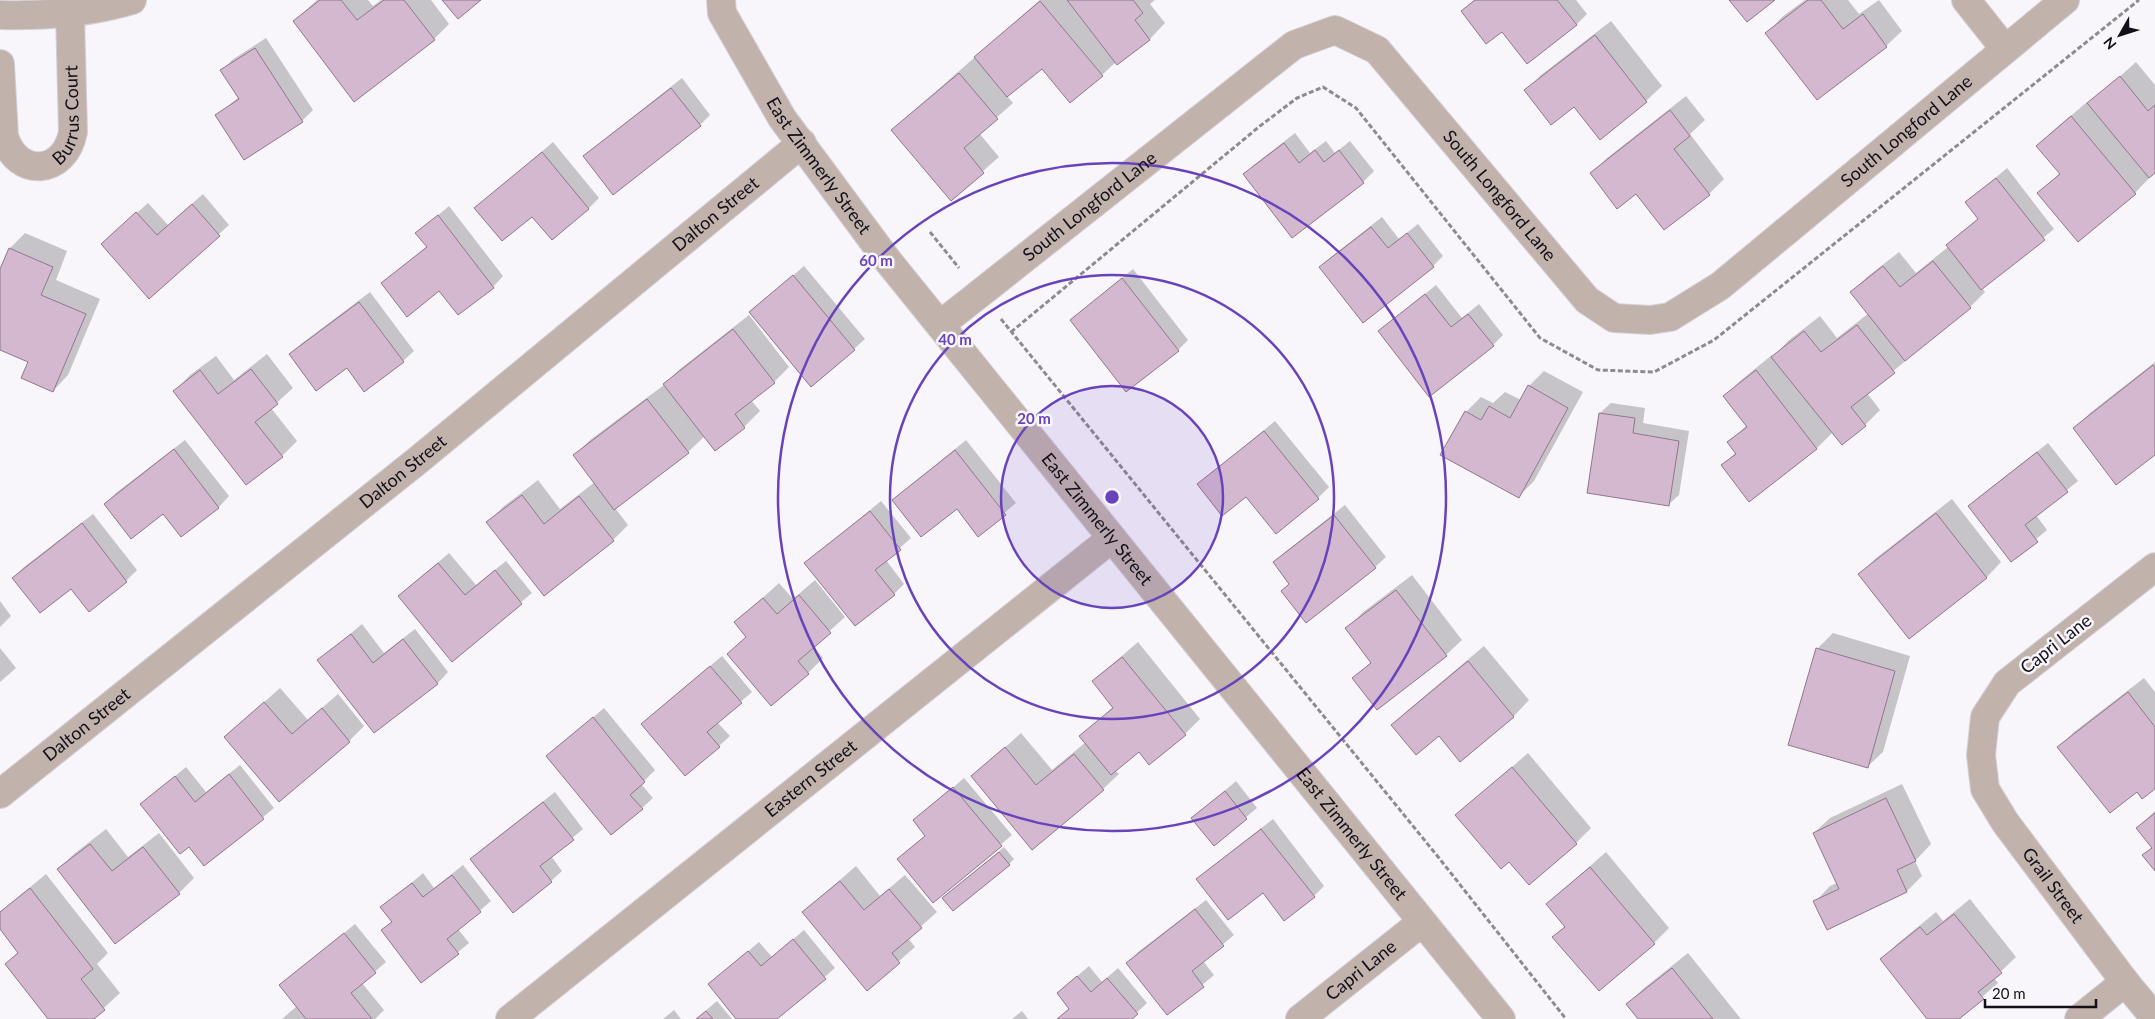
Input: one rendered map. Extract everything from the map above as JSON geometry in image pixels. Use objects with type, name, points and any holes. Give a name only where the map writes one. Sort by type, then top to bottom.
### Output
[{"type":"street","points":[[0,15],[70,14],[105,8],[132,0]]},
{"type":"street","name":"East Zimmerly Street","points":[[721,0],[722,13],[782,118],[888,260],[1502,1019]]},
{"type":"street","points":[[1966,0],[2005,49]]},
{"type":"street","name":"South Longford Lane","points":[[940,324],[1294,45],[1335,30],[1376,50],[1586,300],[1614,318],[1650,320],[1670,317],[1720,286],[2065,0]]},
{"type":"street","name":"Burrus Court","points":[[0,64],[4,136],[7,148],[14,157],[23,163],[34,166],[46,166],[56,161],[65,154],[71,144],[73,132],[70,14]]},
{"type":"street","name":"Dalton Street","points":[[0,794],[417,461],[802,144]]},
{"type":"street","name":"Eastern Street","points":[[510,1019],[1112,538]]},
{"type":"street","name":"Capri Lane","points":[[1983,739],[1985,717],[2007,684],[2155,567]]},
{"type":"street","name":"Grail Street","points":[[1983,739],[1981,755],[1985,789],[2005,822],[2125,982],[2155,1018]]},
{"type":"street","name":"Capri Lane","points":[[1300,1019],[1422,922]]},
{"type":"street","points":[[2079,1019],[2125,982]]},
{"type":"path","points":[[1011,332],[1260,126],[1297,98],[1323,87],[1356,108],[1540,338],[1598,370],[1654,372],[1714,340],[2139,0]]},
{"type":"path","points":[[930,232],[1439,858],[1566,1019]]},
{"type":"building","points":[[320,0],[341,0],[357,20],[384,0],[404,0],[435,40],[354,102],[293,21]]},
{"type":"building","points":[[442,0],[481,0],[458,19]]},
{"type":"building","points":[[1067,0],[1133,0],[1143,13],[1135,20],[1150,40],[1117,65]]},
{"type":"building","points":[[1475,0],[1557,0],[1577,25],[1527,64],[1502,32],[1486,44],[1461,11]]},
{"type":"building","points":[[1729,0],[1775,0],[1747,22]]},
{"type":"building","points":[[1808,0],[1821,0],[1843,29],[1863,14],[1887,47],[1817,100],[1765,33]]},
{"type":"building","points":[[1040,1],[1103,76],[1070,103],[1042,69],[1007,97],[974,57]]},
{"type":"building","points":[[1595,35],[1647,102],[1600,140],[1574,107],[1551,125],[1524,90]]},
{"type":"building","points":[[255,48],[303,122],[244,160],[215,115],[239,99],[220,70]]},
{"type":"building","points":[[959,73],[998,119],[964,148],[984,173],[951,201],[891,130]]},
{"type":"building","points":[[2120,76],[2148,111],[2155,105],[2155,173],[2149,178],[2087,103]]},
{"type":"building","points":[[671,88],[701,126],[613,195],[583,156]]},
{"type":"building","points":[[1670,110],[1690,136],[1674,149],[1710,195],[1664,230],[1636,194],[1617,209],[1590,173]]},
{"type":"building","points":[[2071,116],[2136,194],[2078,242],[2037,193],[2060,174],[2036,146]]},
{"type":"building","points":[[1284,143],[1299,163],[1315,150],[1324,162],[1339,150],[1364,183],[1292,238],[1243,174]]},
{"type":"building","points":[[542,152],[589,209],[552,240],[532,217],[502,241],[474,208]]},
{"type":"building","points":[[1996,178],[2045,240],[1981,290],[1946,245],[1978,219],[1965,202]]},
{"type":"building","points":[[192,204],[220,236],[149,299],[101,244],[136,212],[157,235]]},
{"type":"building","points":[[438,215],[494,288],[458,315],[439,291],[407,317],[381,283],[427,247],[415,233]]},
{"type":"building","points":[[1371,227],[1388,248],[1407,233],[1434,267],[1363,323],[1319,267]]},
{"type":"building","points":[[9,248],[53,267],[41,295],[86,314],[53,392],[21,378],[28,362],[0,350],[0,269]]},
{"type":"building","points":[[1933,261],[1971,308],[1905,361],[1850,292],[1883,266],[1900,287]]},
{"type":"building","points":[[793,275],[855,350],[811,387],[749,312]]},
{"type":"building","points":[[1122,278],[1179,351],[1126,392],[1070,320]]},
{"type":"building","points":[[1425,294],[1451,327],[1468,314],[1494,346],[1429,397],[1378,331]]},
{"type":"building","points":[[359,302],[404,362],[364,392],[347,368],[316,391],[289,354]]},
{"type":"building","points":[[1857,325],[1895,373],[1851,407],[1866,426],[1842,445],[1771,357],[1804,331],[1821,352]]},
{"type":"building","points":[[733,329],[775,383],[735,414],[745,428],[715,451],[663,384]]},
{"type":"building","points":[[2153,365],[2155,368],[2155,455],[2116,485],[2073,428]]},
{"type":"building","points":[[251,369],[278,404],[255,422],[283,457],[246,485],[173,391],[200,370],[218,394]]},
{"type":"building","points":[[1756,370],[1817,449],[1749,502],[1721,465],[1736,454],[1727,442],[1747,427],[1723,396]]},
{"type":"building","points":[[1528,385],[1568,408],[1519,498],[1440,455],[1465,411],[1481,420],[1489,406],[1510,418]]},
{"type":"building","points":[[647,399],[689,453],[614,510],[573,455]]},
{"type":"building","points":[[1599,413],[1635,418],[1633,433],[1679,441],[1669,506],[1587,493]]},
{"type":"building","points":[[1264,431],[1319,499],[1276,534],[1246,497],[1222,516],[1197,484]]},
{"type":"building","points":[[174,449],[219,508],[181,537],[163,514],[131,539],[104,504]]},
{"type":"building","points":[[955,450],[1006,515],[978,537],[957,509],[921,537],[892,500]]},
{"type":"building","points":[[2037,452],[2068,492],[2025,525],[2038,542],[2011,562],[1968,506]]},
{"type":"building","points":[[522,495],[544,524],[579,496],[614,541],[544,596],[486,522]]},
{"type":"building","points":[[870,511],[901,550],[875,570],[895,595],[855,626],[804,563]]},
{"type":"building","points":[[1936,513],[1987,578],[1909,639],[1858,574]]},
{"type":"building","points":[[1334,515],[1376,568],[1306,623],[1281,591],[1289,584],[1273,562]]},
{"type":"building","points":[[82,523],[127,582],[89,612],[71,589],[40,613],[12,578]]},
{"type":"building","points":[[438,563],[465,595],[495,570],[522,604],[452,662],[398,596]]},
{"type":"building","points":[[1396,590],[1447,656],[1377,710],[1352,678],[1371,663],[1345,628]]},
{"type":"building","points":[[799,595],[831,633],[798,661],[809,674],[771,706],[727,654],[746,637],[734,622],[763,598],[777,614]]},
{"type":"building","points":[[351,634],[373,663],[403,639],[438,684],[374,733],[317,660]]},
{"type":"building","points":[[1816,648],[1895,671],[1868,768],[1788,745]]},
{"type":"building","points":[[1122,657],[1186,735],[1149,765],[1139,752],[1111,775],[1079,736],[1113,708],[1092,681]]},
{"type":"building","points":[[1468,661],[1514,717],[1460,762],[1439,736],[1416,755],[1391,725]]},
{"type":"building","points":[[710,666],[742,703],[707,732],[720,747],[685,776],[641,724]]},
{"type":"building","points":[[2128,692],[2155,727],[2155,789],[2142,799],[2137,792],[2110,813],[2057,747]]},
{"type":"building","points":[[264,702],[292,734],[322,708],[350,742],[279,802],[224,737]]},
{"type":"building","points":[[593,717],[645,782],[630,795],[643,809],[611,835],[546,756]]},
{"type":"building","points":[[1005,747],[1036,785],[1074,754],[1104,790],[1032,850],[971,776]]},
{"type":"building","points":[[1512,767],[1577,844],[1529,885],[1509,862],[1501,869],[1455,815]]},
{"type":"building","points":[[229,774],[264,819],[204,866],[189,847],[180,854],[140,804],[175,776],[195,802]]},
{"type":"building","points":[[953,787],[1002,846],[933,903],[897,859],[925,836],[913,820]]},
{"type":"building","points":[[1225,791],[1247,819],[1214,846],[1191,818]]},
{"type":"building","points":[[1886,798],[1916,861],[1897,870],[1907,892],[1827,930],[1813,901],[1839,889],[1813,833]]},
{"type":"building","points":[[543,802],[574,840],[540,866],[552,882],[513,913],[470,859]]},
{"type":"building","points":[[2155,813],[2155,871],[2142,855],[2152,848],[2136,828]]},
{"type":"building","points":[[1261,829],[1315,897],[1284,921],[1263,893],[1228,920],[1196,879]]},
{"type":"building","points":[[90,844],[112,871],[143,847],[180,894],[115,944],[57,869]]},
{"type":"building","points":[[999,852],[1010,865],[953,911],[942,898]]},
{"type":"building","points":[[1590,867],[1655,944],[1599,991],[1552,937],[1565,927],[1546,904]]},
{"type":"building","points":[[452,875],[481,912],[447,939],[459,954],[421,983],[381,930],[392,922],[380,907],[412,883],[423,897]]},
{"type":"building","points":[[840,881],[864,910],[889,889],[922,928],[892,953],[900,963],[867,991],[802,912]]},
{"type":"building","points":[[30,888],[93,969],[81,979],[105,1010],[94,1019],[48,1019],[5,964],[18,953],[0,929],[0,912]]},
{"type":"building","points":[[1195,909],[1224,946],[1192,971],[1204,987],[1167,1015],[1126,963]]},
{"type":"building","points":[[1954,914],[2002,973],[1978,992],[1984,999],[1959,1019],[1927,1019],[1880,959],[1920,927],[1927,935]]},
{"type":"building","points":[[344,933],[376,973],[351,993],[372,1019],[306,1019],[279,985]]},
{"type":"building","points":[[793,939],[826,979],[777,1019],[736,1019],[708,984],[748,951],[761,966]]},
{"type":"building","points":[[1672,968],[1713,1019],[1638,1019],[1626,1004]]},
{"type":"building","points":[[1077,976],[1091,992],[1107,978],[1138,1014],[1132,1019],[1057,1019],[1069,1009],[1057,993]]},
{"type":"building","points":[[706,1011],[713,1019],[696,1019]]}]
